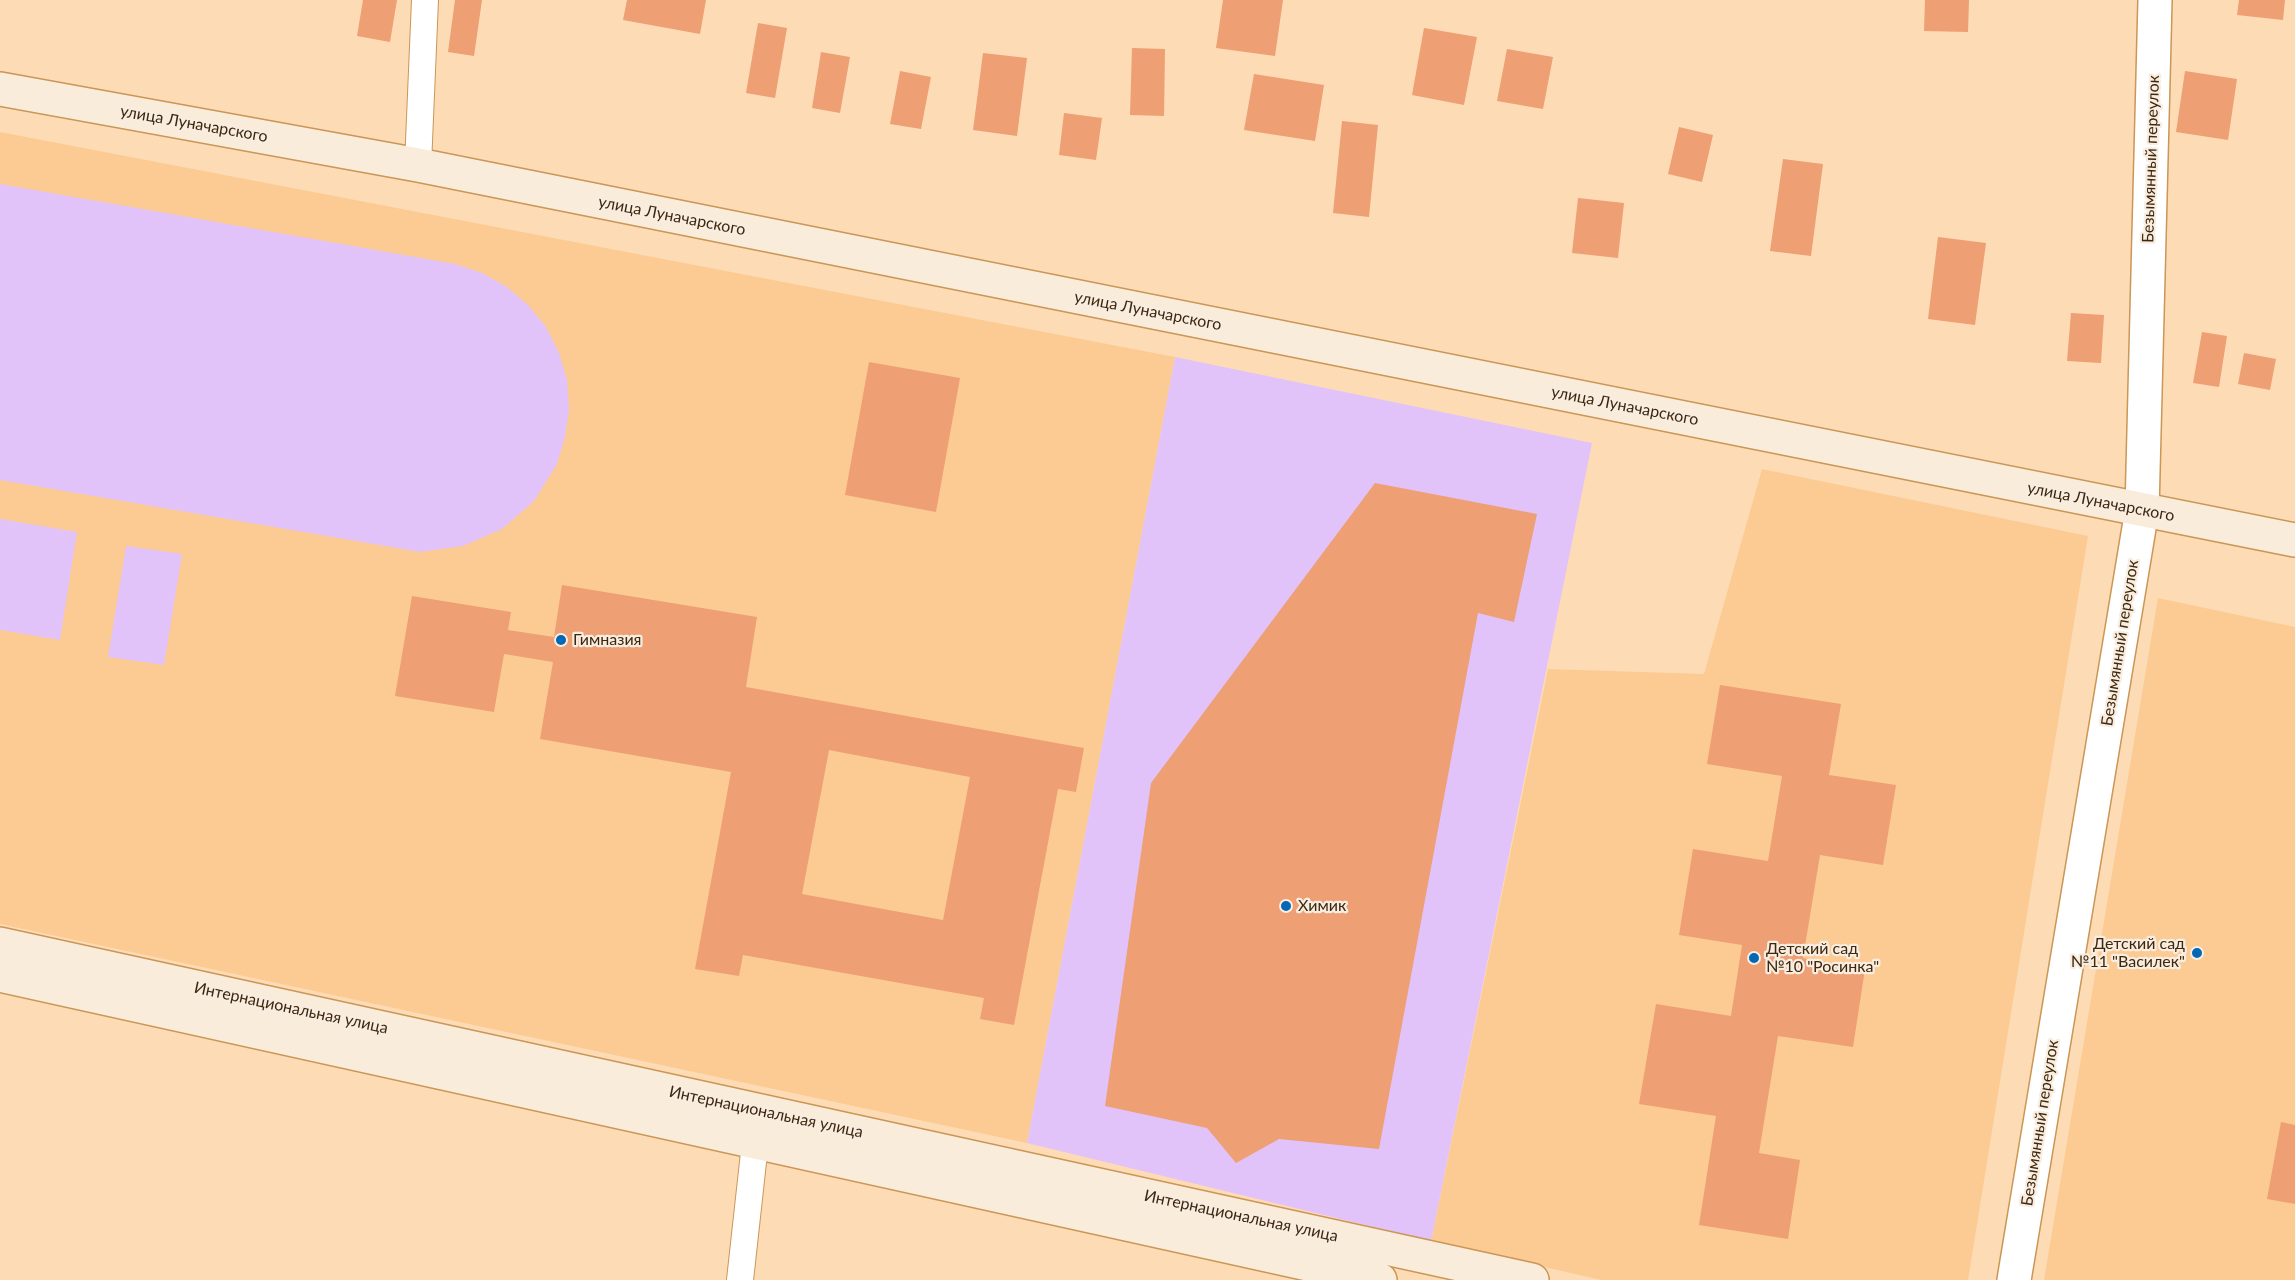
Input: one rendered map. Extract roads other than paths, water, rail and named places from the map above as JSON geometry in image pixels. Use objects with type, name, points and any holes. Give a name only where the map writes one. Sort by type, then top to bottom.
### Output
[{"type":"street","name":"Безымянный переулок","points":[[2014,1280],[2142,510],[2155,0]]},
{"type":"street","name":"улица Луначарского","points":[[0,88],[418,165],[2295,540]]},
{"type":"street","name":"Интернациональная улица","points":[[0,944],[1532,1280]]},
{"type":"street","name":"Интернациональная улица","points":[[0,975],[755,1144],[1380,1280]]},
{"type":"lane","points":[[418,165],[425,0]]},
{"type":"lane","points":[[740,1280],[755,1144]]},
{"type":"place","name":"Гимназия","points":[[561,640]]},
{"type":"place","name":"Химик","points":[[1286,906]]},
{"type":"place","name":"Детский сад №11 \"Василек\"","points":[[2197,953]]},
{"type":"place","name":"Детский сад №10 \"Росинка\"","points":[[1754,958]]}]
